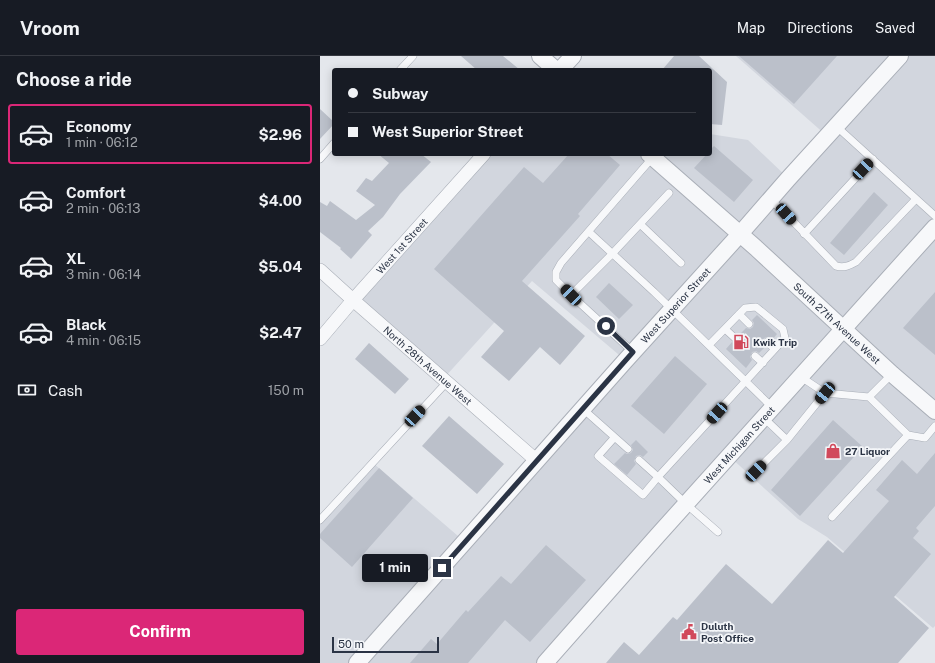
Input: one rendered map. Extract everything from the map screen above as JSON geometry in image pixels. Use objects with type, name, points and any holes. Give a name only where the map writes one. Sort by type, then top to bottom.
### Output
[{"type":"street","points":[[540,56],[554,68]]},
{"type":"street","points":[[562,68],[573,56]]},
{"type":"street","name":"West Superior Street","points":[[357,663],[633,352],[900,56]]},
{"type":"street","name":"West 1st Street","points":[[320,339],[482,156]]},
{"type":"street","name":"South 27th Avenue West","points":[[651,156],[740,234],[843,330],[935,411]]},
{"type":"street","name":"West Michigan Street","points":[[545,663],[935,227]]},
{"type":"street","name":"North 28th Avenue West","points":[[320,270],[537,461]]},
{"type":"lane","points":[[402,68],[413,56]]},
{"type":"lane","points":[[836,126],[935,216]]},
{"type":"lane","points":[[320,159],[332,146]]},
{"type":"lane","points":[[633,352],[556,280],[556,272],[561,263],[651,156]]},
{"type":"lane","points":[[804,234],[873,159]]},
{"type":"lane","points":[[571,295],[669,193]]},
{"type":"lane","points":[[770,199],[836,266],[842,267],[850,266],[856,262],[916,199]]},
{"type":"lane","points":[[640,224],[681,263]]},
{"type":"lane","points":[[588,232],[654,292],[746,382],[787,440]]},
{"type":"lane","points":[[614,438],[598,456],[642,495],[785,338],[783,328],[756,306],[745,308],[709,346]]},
{"type":"lane","points":[[739,314],[749,324]]},
{"type":"lane","points":[[725,329],[736,339]]},
{"type":"lane","points":[[768,342],[775,349]]},
{"type":"lane","points":[[755,356],[762,363]]},
{"type":"lane","points":[[869,397],[892,374]]},
{"type":"lane","points":[[801,377],[825,393],[869,397],[908,435],[925,438],[935,426]]},
{"type":"lane","points":[[320,520],[447,382]]},
{"type":"lane","points":[[756,471],[787,440],[825,393]]},
{"type":"lane","points":[[583,409],[628,449]]},
{"type":"lane","points":[[832,518],[908,435]]},
{"type":"lane","points":[[639,460],[718,532]]},
{"type":"shaded area","points":[[736,56],[935,56],[935,626],[933,628],[827,537],[798,519],[729,456],[545,663],[320,663],[320,520],[373,463],[465,542],[625,360],[532,281],[444,378],[353,300],[482,156],[712,156],[712,134],[748,140],[788,178],[827,136]]},
{"type":"building","points":[[461,56],[503,56],[518,68],[475,68]]},
{"type":"building","points":[[674,56],[699,56],[712,68],[664,68]]},
{"type":"building","points":[[739,56],[837,56],[794,104]]},
{"type":"building","points":[[712,68],[727,82],[722,125],[712,124]]},
{"type":"building","points":[[320,109],[332,120],[332,126],[320,139]]},
{"type":"building","points":[[714,146],[753,180],[734,202],[694,168],[705,156],[712,156],[712,148]]},
{"type":"building","points":[[380,156],[424,156],[431,162],[400,194],[383,217],[368,231],[372,235],[351,259],[340,249],[341,248],[320,232],[320,202],[327,206],[330,201],[356,220],[375,205],[356,191],[366,178],[372,181],[389,163]]},
{"type":"building","points":[[567,156],[609,156],[620,165],[578,214],[580,216],[522,281],[585,336],[560,365],[540,347],[509,381],[481,357],[504,331],[434,269],[524,167],[543,183]]},
{"type":"building","points":[[874,192],[888,205],[844,255],[830,243]]},
{"type":"building","points":[[609,283],[633,305],[619,319],[596,297]]},
{"type":"building","points":[[935,292],[935,355],[903,328]]},
{"type":"building","points":[[757,315],[777,334],[772,340],[768,337],[764,338],[762,343],[765,347],[759,353],[756,351],[752,352],[750,357],[752,360],[746,368],[726,349],[732,342],[735,344],[739,343],[741,338],[739,335],[746,328],[750,329],[753,327],[754,323],[752,320]]},
{"type":"building","points":[[369,343],[409,379],[395,394],[355,359]]},
{"type":"building","points":[[675,356],[707,384],[664,434],[631,406]]},
{"type":"building","points":[[449,416],[504,464],[477,494],[422,446]]},
{"type":"building","points":[[833,420],[863,447],[800,516],[771,490]]},
{"type":"building","points":[[636,440],[648,452],[643,457],[640,455],[636,456],[634,461],[636,464],[627,475],[614,464],[625,453],[631,453],[633,450],[631,445]]},
{"type":"building","points":[[935,453],[935,506],[916,528],[919,531],[913,538],[931,554],[894,597],[929,628],[898,663],[606,663],[624,642],[639,655],[673,617],[677,620],[726,564],[772,604],[828,540],[843,553],[889,501],[876,490],[902,460],[917,474]]},
{"type":"building","points":[[379,468],[413,498],[352,567],[320,538],[320,534]]},
{"type":"building","points":[[546,545],[586,580],[530,642],[505,620],[468,663],[410,663],[431,639],[437,644],[466,610],[468,612],[501,576],[511,584]]},
{"type":"place","name":"Kwik Trip","points":[[741,342]]},
{"type":"place","name":"27 Liquor","points":[[833,451]]},
{"type":"place","name":"Duluth Post Office","points":[[689,632]]},
{"type":"route","points":[[442,568],[633,352],[606,326]]}]
